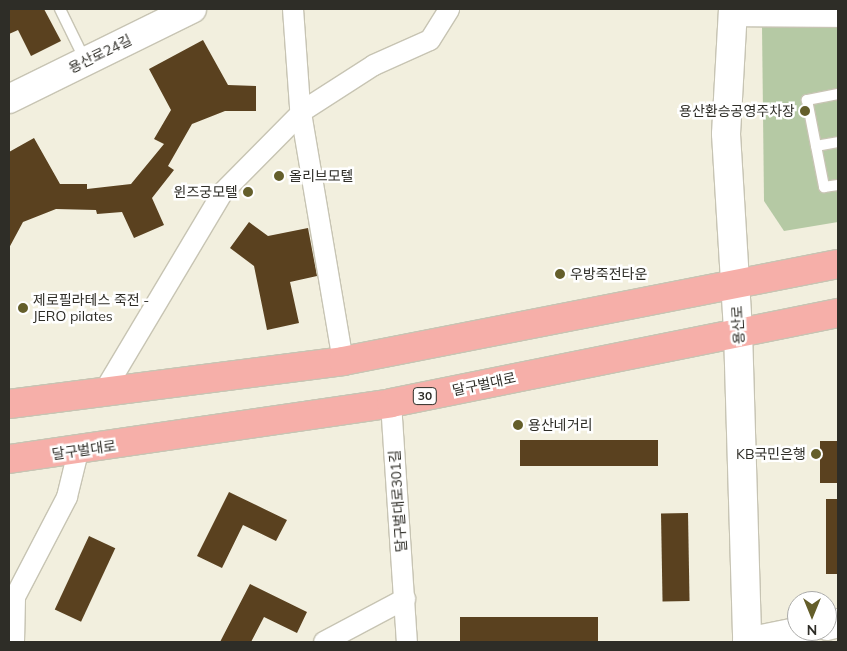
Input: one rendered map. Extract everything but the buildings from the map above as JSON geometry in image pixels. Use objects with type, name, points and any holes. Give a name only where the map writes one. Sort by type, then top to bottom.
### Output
[{"type":"main road","name":"용산로24길","points":[[9,98],[192,9]]},
{"type":"main road","points":[[733,11],[838,13]]},
{"type":"main road","name":"용산로","points":[[733,11],[726,134],[738,331],[747,642]]},
{"type":"main road","points":[[9,404],[343,361],[838,264]]},
{"type":"main road","name":"달구벌대로","points":[[9,459],[78,452],[391,403],[738,331],[838,313]]},
{"type":"main road","points":[[747,642],[787,634]]},
{"type":"street","points":[[293,9],[301,113],[343,361]]},
{"type":"street","points":[[103,393],[222,192],[301,113],[374,65],[430,40],[449,9]]},
{"type":"street","name":"달구벌대로301길","points":[[391,403],[408,642]]},
{"type":"street","points":[[14,642],[14,597],[68,497],[78,452]]},
{"type":"street","points":[[324,642],[405,599]]},
{"type":"lane","points":[[60,9],[85,61]]},
{"type":"lane","points":[[838,94],[807,100],[824,187],[838,185]]},
{"type":"lane","points":[[816,146],[838,142]]},
{"type":"green space","name":"용산환승공영주차장","points":[[762,26],[838,26],[838,222],[784,231],[764,201]]},
{"type":"place","name":"용산환승공영주차장","points":[[805,111]]},
{"type":"place","name":"올리브모텔","points":[[279,176]]},
{"type":"place","name":"윈즈궁모텔","points":[[248,192]]},
{"type":"place","name":"우방죽전타운","points":[[560,274]]},
{"type":"place","name":"제로필라테스 죽전 - JERO pilates","points":[[23,308]]},
{"type":"place","name":"용산네거리","points":[[518,425]]},
{"type":"place","name":"KB국민은행","points":[[816,454]]}]
